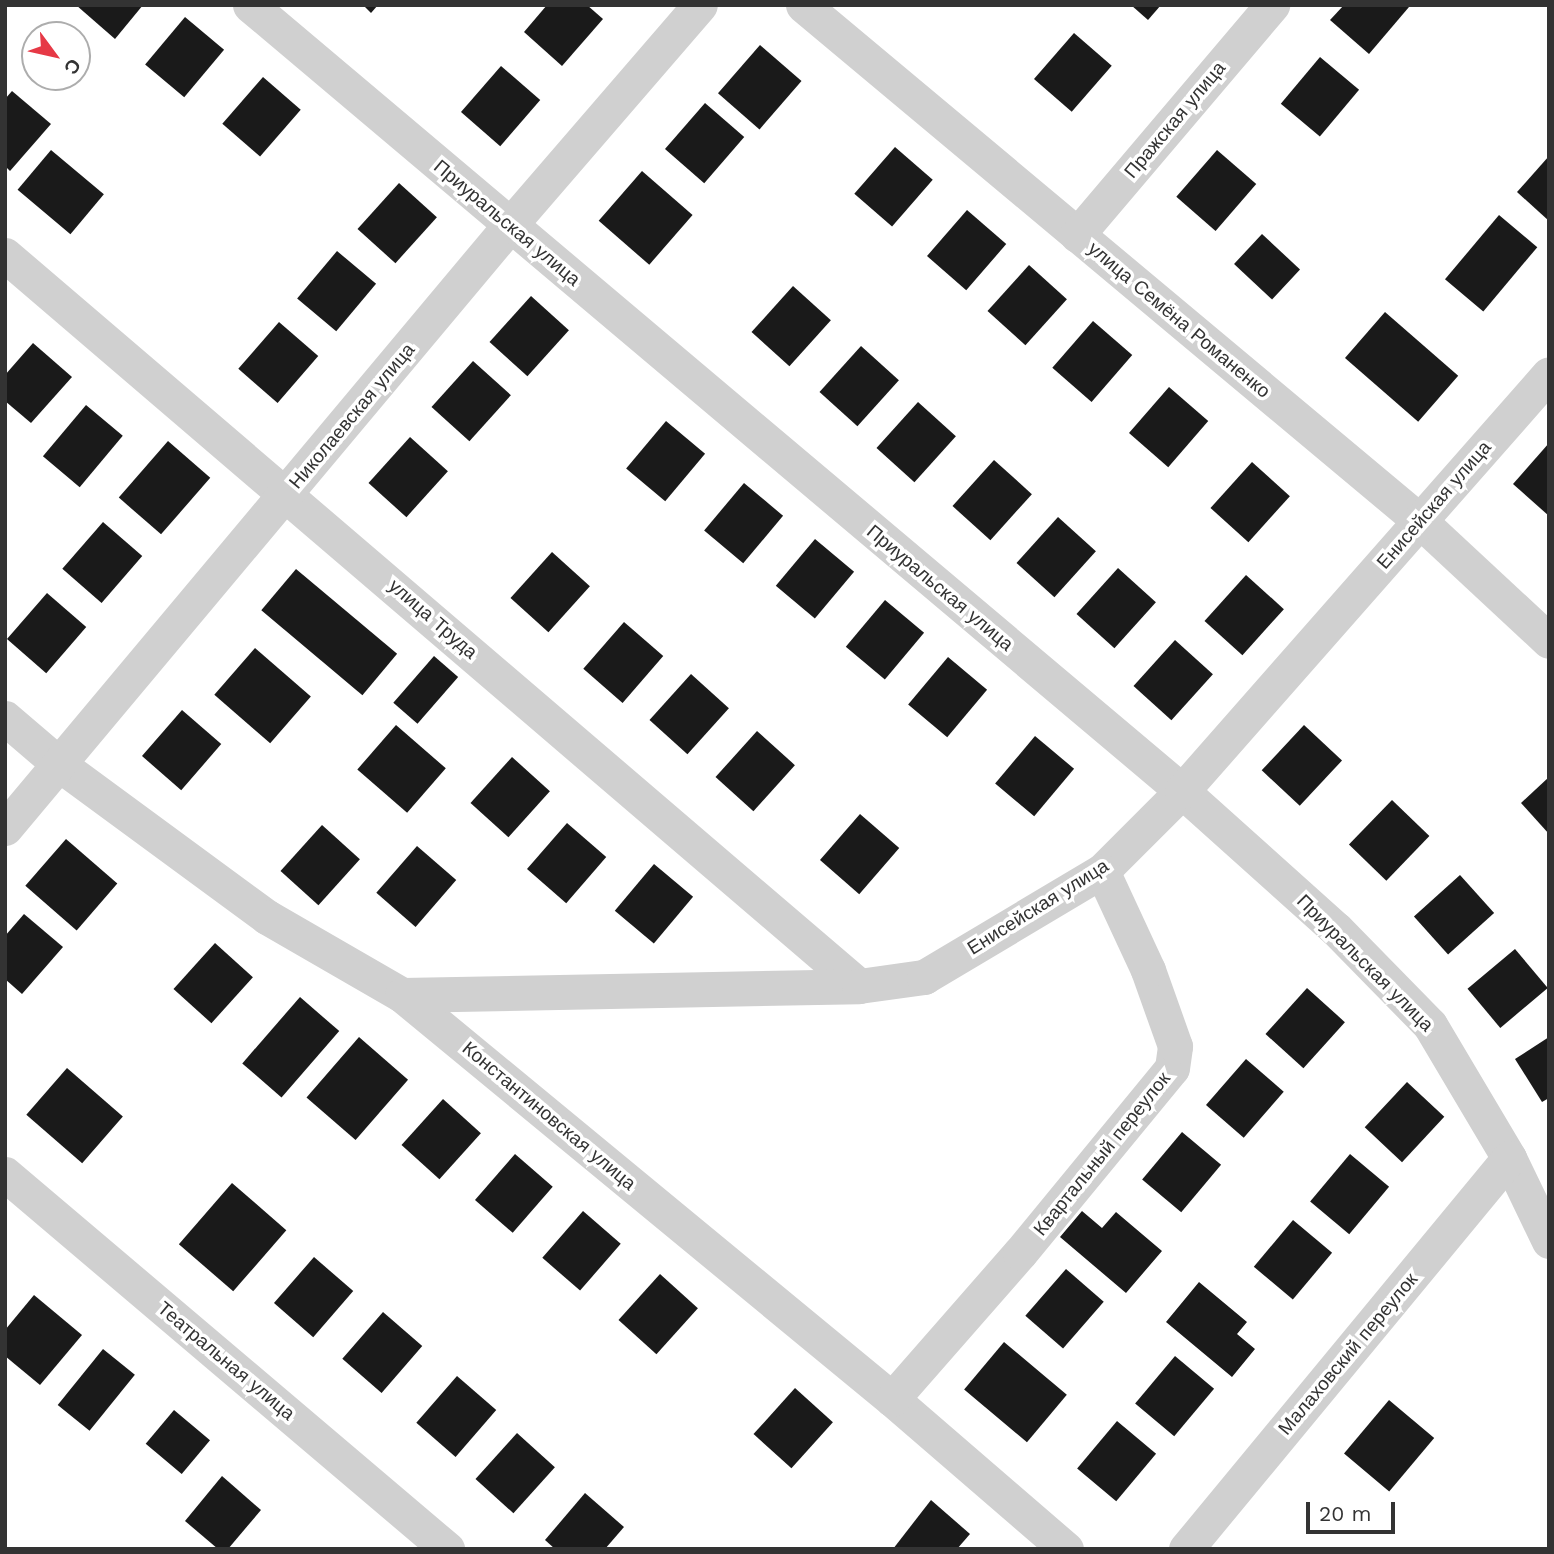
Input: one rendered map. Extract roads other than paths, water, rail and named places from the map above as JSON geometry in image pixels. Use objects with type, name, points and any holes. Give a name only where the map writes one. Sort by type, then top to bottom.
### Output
[{"type":"street","name":"Приуральская улица","points":[[250,5],[1182,791],[1336,929],[1430,1025],[1509,1158],[1549,1241]]},
{"type":"street","name":"Николаевская улица","points":[[5,828],[509,226],[700,5]]},
{"type":"street","name":"улица Семёна Романенко","points":[[803,5],[1420,521],[1549,641]]},
{"type":"street","name":"Пражская улица","points":[[1077,235],[1272,5]]},
{"type":"street","name":"улица Труда","points":[[5,255],[859,986]]},
{"type":"street","name":"Енисейская улица","points":[[402,995],[859,986],[924,976],[1102,871],[1182,791],[1549,374]]},
{"type":"street","name":"Константиновская улица","points":[[5,718],[60,765],[267,916],[402,995],[892,1398],[1066,1549]]},
{"type":"street","name":"Квартальный переулок","points":[[892,1398],[1029,1242],[1172,1068],[1175,1046],[1149,970],[1102,871]]},
{"type":"street","name":"Малаховский переулок","points":[[1186,1549],[1509,1158]]},
{"type":"street","name":"Театральная улица","points":[[5,1174],[447,1549]]}]
